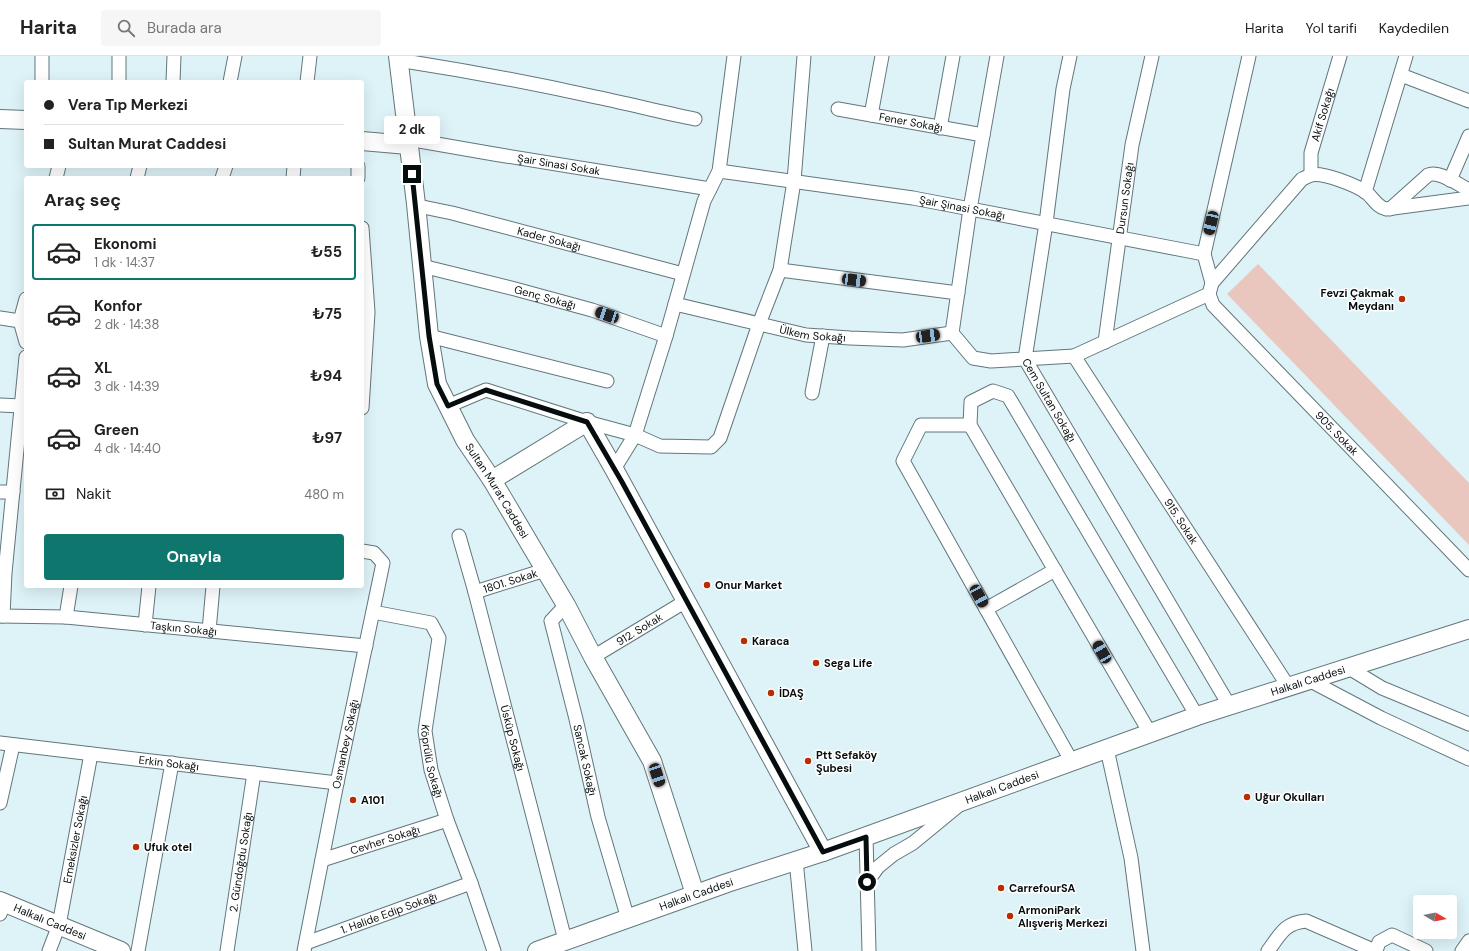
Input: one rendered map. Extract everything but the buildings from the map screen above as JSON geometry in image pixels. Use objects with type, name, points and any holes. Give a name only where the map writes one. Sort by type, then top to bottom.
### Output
[{"type":"street","points":[[42,56],[42,80]]},
{"type":"street","points":[[119,56],[119,80]]},
{"type":"street","points":[[173,80],[174,56]]},
{"type":"street","points":[[230,80],[235,56]]},
{"type":"street","points":[[307,80],[310,56]]},
{"type":"street","points":[[614,469],[635,435],[666,336],[704,201],[719,171],[734,56]]},
{"type":"street","points":[[448,406],[486,390],[587,422],[635,435],[660,446],[711,447],[718,441],[759,324],[780,270],[794,181],[804,56]]},
{"type":"street","points":[[871,115],[882,56]]},
{"type":"street","points":[[940,128],[953,56]]},
{"type":"street","points":[[997,56],[970,208],[952,333],[973,358],[991,361],[1074,356],[1105,342],[1210,288],[1302,179],[1311,175],[1321,175],[1338,180],[1365,192],[1381,207],[1390,209],[1469,198]]},
{"type":"street","name":"Cem Sultan Sokağı","points":[[1070,56],[1063,89],[1046,223],[1025,359],[1229,706]]},
{"type":"street","name":"Dursun Sokağı","points":[[1105,342],[1132,145],[1152,56]]},
{"type":"street","points":[[1204,254],[1249,56]]},
{"type":"street","name":"Akif Sokağı","points":[[1311,175],[1311,154],[1340,56]]},
{"type":"street","points":[[1365,192],[1406,56]]},
{"type":"street","points":[[398,58],[592,96],[640,108],[695,119]]},
{"type":"street","name":"Sultan Murat Caddesi","points":[[398,58],[416,204],[429,336],[437,384],[465,440],[492,480],[566,605],[593,657],[652,760],[695,894]]},
{"type":"street","points":[[1401,75],[1469,101]]},
{"type":"street","name":"Fener Sokağı","points":[[838,109],[983,136]]},
{"type":"street","points":[[0,119],[24,120]]},
{"type":"street","points":[[1450,180],[1469,136]]},
{"type":"street","points":[[364,141],[408,142]]},
{"type":"street","name":"Şair Sinasi Sokak","points":[[408,142],[494,154],[710,189]]},
{"type":"street","name":"Şair Şinasi Sokağı","points":[[719,171],[913,198],[1204,254]]},
{"type":"street","points":[[1390,209],[1430,174],[1436,173],[1469,190]]},
{"type":"street","name":"Kader Sokağı","points":[[416,204],[418,206],[452,213],[683,274]]},
{"type":"street","name":"905. Sokak","points":[[1204,254],[1213,305],[1469,570]]},
{"type":"street","points":[[364,256],[368,312],[364,376]]},
{"type":"street","name":"Genç Sokağı","points":[[422,266],[592,310],[666,336]]},
{"type":"street","points":[[780,270],[958,293]]},
{"type":"street","name":"Ülkem Sokağı","points":[[675,304],[806,335],[903,340],[952,333]]},
{"type":"street","points":[[24,306],[20,321],[24,335]]},
{"type":"street","points":[[0,318],[20,321]]},
{"type":"street","points":[[429,336],[607,381]]},
{"type":"street","points":[[812,393],[823,336]]},
{"type":"street","name":"915. Sokak","points":[[1074,356],[1288,686]]},
{"type":"street","points":[[1,616],[7,492],[21,406],[24,377]]},
{"type":"street","points":[[1150,733],[970,426],[971,402],[993,391],[1008,396],[1197,716]]},
{"type":"street","points":[[0,405],[21,406]]},
{"type":"street","points":[[587,422],[823,852]]},
{"type":"street","points":[[492,480],[587,422]]},
{"type":"street","points":[[970,426],[921,425],[903,460],[1072,762]]},
{"type":"street","name":"Üsküp Sokağı","points":[[459,536],[475,592],[565,940]]},
{"type":"street","name":"Osmanbey Sokağı","points":[[305,947],[337,783],[383,563],[374,553],[364,551]]},
{"type":"street","name":"1801. Sokak","points":[[475,592],[544,570]]},
{"type":"street","points":[[986,609],[1055,570]]},
{"type":"street","points":[[66,617],[71,588]]},
{"type":"street","points":[[145,625],[149,588]]},
{"type":"street","points":[[209,631],[213,588]]},
{"type":"street","name":"912. Sokak","points":[[593,657],[686,601]]},
{"type":"street","name":"Sancak Sokağı","points":[[566,605],[551,621],[576,720],[598,817],[628,919]]},
{"type":"street","name":"Köprülü Sokağı","points":[[373,612],[431,623],[439,638],[425,731],[431,770],[447,820],[471,883],[494,951]]},
{"type":"street","name":"Taşkın Sokağı","points":[[1,616],[66,617],[366,646]]},
{"type":"street","name":"Halkalı Caddesi","points":[[537,951],[695,894],[866,837],[1197,716],[1469,629]]},
{"type":"street","points":[[1349,668],[1382,688],[1469,724]]},
{"type":"street","points":[[1309,680],[1381,718],[1469,759]]},
{"type":"street","points":[[0,803],[6,744]]},
{"type":"street","name":"Erkin Sokağı","points":[[6,744],[337,783]]},
{"type":"street","points":[[1107,749],[1131,858],[1143,951]]},
{"type":"street","name":"Emeksizler Sokağı","points":[[49,951],[59,926],[91,754]]},
{"type":"street","points":[[138,951],[172,763]]},
{"type":"street","name":"2. Gündoğdu Sokağı","points":[[227,951],[254,773]]},
{"type":"street","points":[[867,882],[878,867],[894,854],[913,843],[966,800]]},
{"type":"street","name":"Cevher Sokağı","points":[[322,860],[447,820]]},
{"type":"street","points":[[866,837],[869,951]]},
{"type":"street","points":[[796,860],[805,951]]},
{"type":"street","name":"1. Halide Edip Sokağı","points":[[305,947],[471,883]]},
{"type":"street","name":"Halkalı Caddesi","points":[[1,906],[59,926],[121,951]]},
{"type":"street","points":[[1268,951],[1287,926],[1296,922],[1306,921],[1376,951],[1379,942],[1392,935],[1426,951]]},
{"type":"street","points":[[1462,951],[1469,941]]},
{"type":"shaded area","points":[[1258,264],[1469,483],[1469,545],[1227,294]]},
{"type":"place","name":"Fevzi Çakmak Meydanı","points":[[1402,299]]},
{"type":"place","name":"Onur Market","points":[[707,585]]},
{"type":"place","name":"Karaca","points":[[744,641]]},
{"type":"place","name":"Sega Life","points":[[816,663]]},
{"type":"place","name":"İDAŞ","points":[[771,693]]},
{"type":"place","name":"Ptt Sefaköy Şubesi","points":[[808,761]]},
{"type":"place","name":"Uğur Okulları","points":[[1247,797]]},
{"type":"place","name":"A101","points":[[353,800]]},
{"type":"place","name":"Ufuk otel","points":[[136,847]]},
{"type":"place","name":"CarrefourSA","points":[[1001,888]]},
{"type":"place","name":"ArmoniPark Alışveriş Merkezi","points":[[1010,916]]},
{"type":"route","points":[[412,174],[429,336],[437,384],[448,406],[486,390],[587,422],[622,482],[823,852],[866,837],[867,882]]}]
